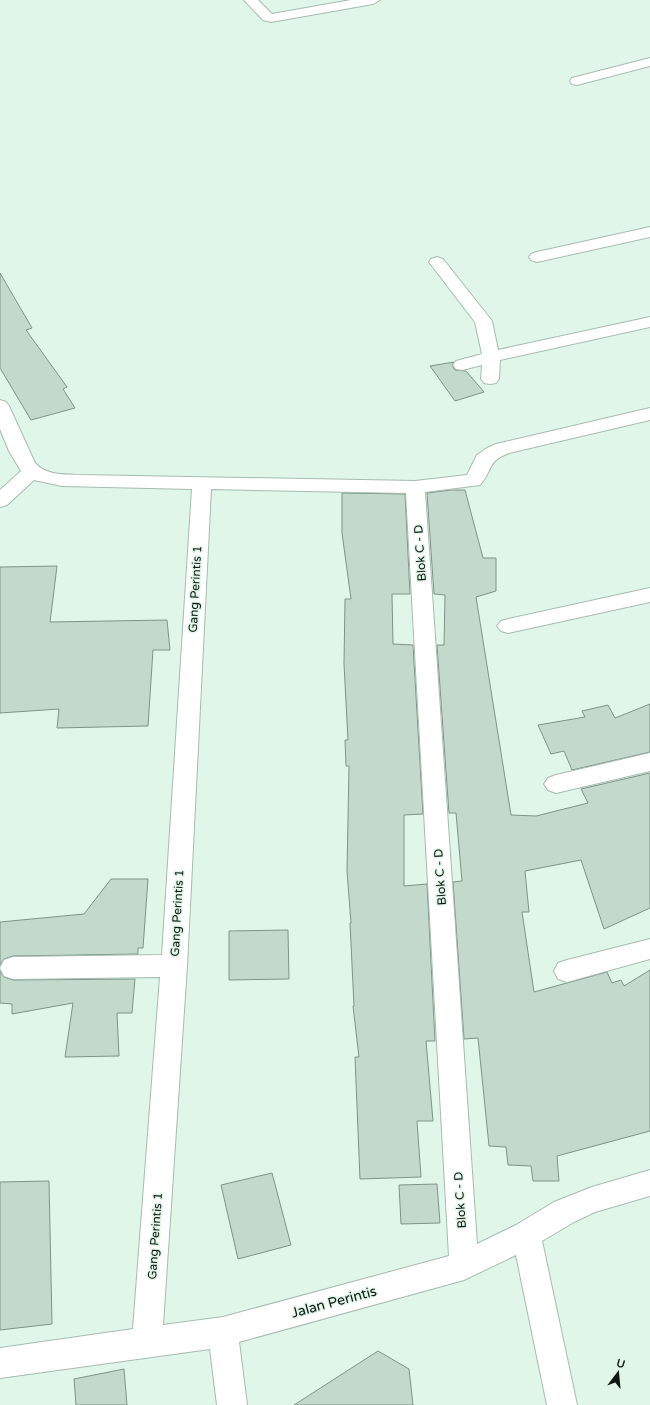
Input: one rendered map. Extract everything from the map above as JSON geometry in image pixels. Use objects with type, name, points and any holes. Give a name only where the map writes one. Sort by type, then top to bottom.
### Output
[{"type":"street","points":[[251,0],[268,17],[275,18],[373,0]]},
{"type":"street","points":[[577,81],[650,62]]},
{"type":"street","points":[[537,257],[650,232]]},
{"type":"street","points":[[437,262],[483,321],[491,357],[490,379]]},
{"type":"street","points":[[462,365],[491,357],[650,322]]},
{"type":"street","points":[[0,406],[21,453],[32,472],[50,478],[81,481],[415,487],[473,481],[483,458],[490,452],[650,414]]},
{"type":"street","points":[[0,501],[32,472]]},
{"type":"street","name":"Gang Perintis 1","points":[[147,1343],[174,966],[202,483]]},
{"type":"street","name":"Blok C - D","points":[[415,487],[464,1266]]},
{"type":"street","points":[[508,626],[650,595]]},
{"type":"street","points":[[556,784],[650,762]]},
{"type":"street","points":[[567,971],[650,949]]},
{"type":"street","points":[[13,968],[174,966]]},
{"type":"street","name":"Jalan Perintis","points":[[0,1363],[223,1332],[464,1266],[526,1235],[564,1212],[585,1203],[650,1183]]},
{"type":"street","points":[[526,1235],[562,1405]]},
{"type":"street","points":[[223,1332],[232,1405]]},
{"type":"building","points":[[0,273],[32,328],[26,330],[67,387],[63,389],[75,408],[31,420],[0,368]]},
{"type":"building","points":[[454,362],[452,365],[455,370],[466,371],[484,392],[455,401],[430,366]]},
{"type":"building","points":[[465,490],[483,558],[496,558],[496,591],[476,597],[511,815],[536,816],[588,803],[581,789],[650,773],[650,908],[604,929],[581,860],[525,871],[529,912],[522,912],[534,992],[607,972],[612,983],[621,980],[624,986],[650,970],[650,1131],[557,1156],[559,1181],[533,1181],[531,1166],[508,1165],[506,1147],[489,1146],[478,1038],[464,1039],[453,882],[462,881],[456,813],[449,813],[437,645],[444,645],[445,595],[434,594],[427,493]]},
{"type":"building","points":[[342,493],[405,494],[410,594],[392,594],[393,644],[413,645],[423,814],[404,815],[404,886],[427,884],[435,1041],[426,1041],[433,1121],[417,1121],[421,1177],[360,1179],[355,1057],[359,1057],[353,1006],[351,923],[347,871],[349,766],[346,766],[345,740],[348,740],[344,664],[345,599],[351,599],[342,533]]},
{"type":"building","points":[[57,566],[50,622],[167,620],[170,650],[153,650],[148,726],[57,728],[59,709],[0,713],[0,567]]},
{"type":"building","points":[[650,704],[650,752],[572,770],[564,751],[551,754],[538,725],[585,717],[582,711],[608,705],[615,718]]},
{"type":"building","points":[[111,879],[148,879],[143,948],[138,948],[138,954],[13,956],[4,959],[0,965],[0,922],[84,914]]},
{"type":"building","points":[[288,930],[289,979],[229,980],[229,931]]},
{"type":"building","points":[[0,971],[4,977],[13,980],[135,979],[132,1013],[117,1013],[119,1056],[65,1057],[73,1003],[12,1014],[12,1004],[0,1003]]},
{"type":"building","points":[[272,1173],[291,1245],[238,1259],[221,1185]]},
{"type":"building","points":[[49,1181],[52,1324],[0,1330],[0,1182]]},
{"type":"building","points":[[437,1184],[440,1223],[401,1224],[399,1185]]},
{"type":"building","points":[[378,1351],[409,1369],[413,1405],[294,1405]]},
{"type":"building","points":[[124,1369],[127,1405],[76,1405],[74,1379]]}]
